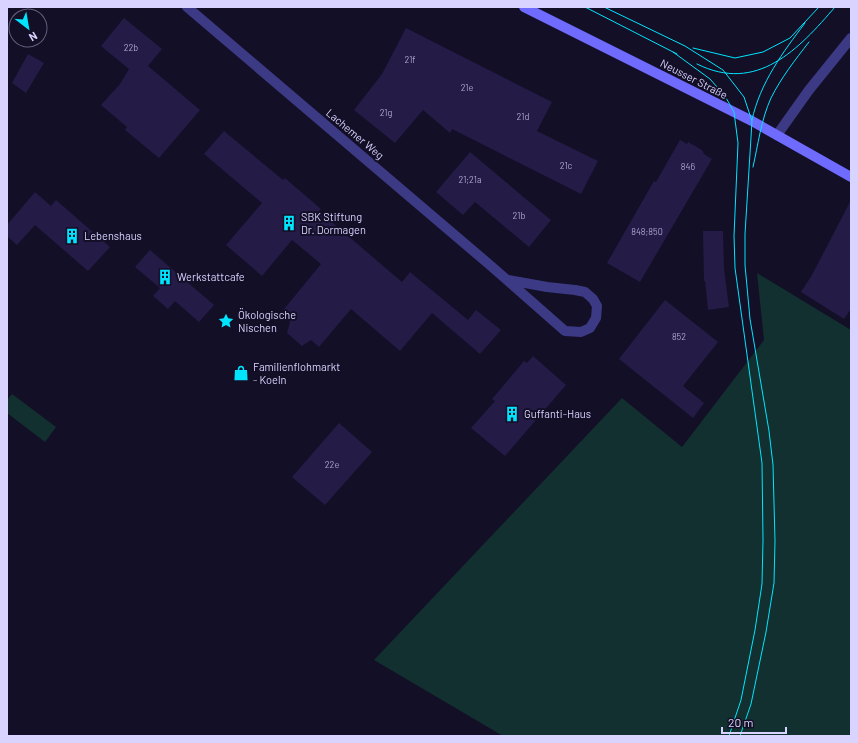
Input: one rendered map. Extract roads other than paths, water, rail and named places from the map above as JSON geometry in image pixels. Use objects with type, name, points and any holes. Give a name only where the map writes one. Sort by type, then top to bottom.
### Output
[{"type":"main road","name":"Neusser Straße","points":[[524,7],[752,121],[851,177]]},
{"type":"street","name":"Lachemer Weg","points":[[187,7],[508,280],[565,331],[581,332],[590,328],[596,318],[597,306],[593,299],[585,292],[508,280]]},
{"type":"street","points":[[777,135],[809,90],[851,38]]},
{"type":"tram line","points":[[585,7],[677,54]]},
{"type":"tram line","points":[[604,7],[685,46],[723,70],[744,97],[752,121],[745,234],[745,265],[750,319],[769,431],[773,465],[775,541],[774,583],[766,632],[751,704],[740,736]]},
{"type":"tram line","points":[[693,48],[735,58],[763,52],[790,38],[819,7]]},
{"type":"tram line","points":[[697,64],[719,72],[739,74],[758,70],[775,62],[807,38],[835,7]]},
{"type":"tram line","points":[[752,120],[761,93],[773,68],[805,23]]},
{"type":"tram line","points":[[753,167],[762,124],[771,98],[793,62],[809,42]]},
{"type":"tram line","points":[[673,52],[710,79],[725,96],[734,112],[738,143],[734,236],[735,268],[762,463],[763,540],[762,584],[755,630],[741,700],[729,736]]},
{"type":"place","name":"SBK Stiftung Dr. Dormagen","points":[[289,223]]},
{"type":"place","name":"Lebenshaus","points":[[72,236]]},
{"type":"place","name":"Werkstattcafe","points":[[165,277]]},
{"type":"place","name":"Ökologische Nischen","points":[[226,321]]},
{"type":"place","name":"Familienflohmarkt - Koeln","points":[[241,373]]},
{"type":"place","name":"Guffanti-Haus","points":[[512,414]]}]
